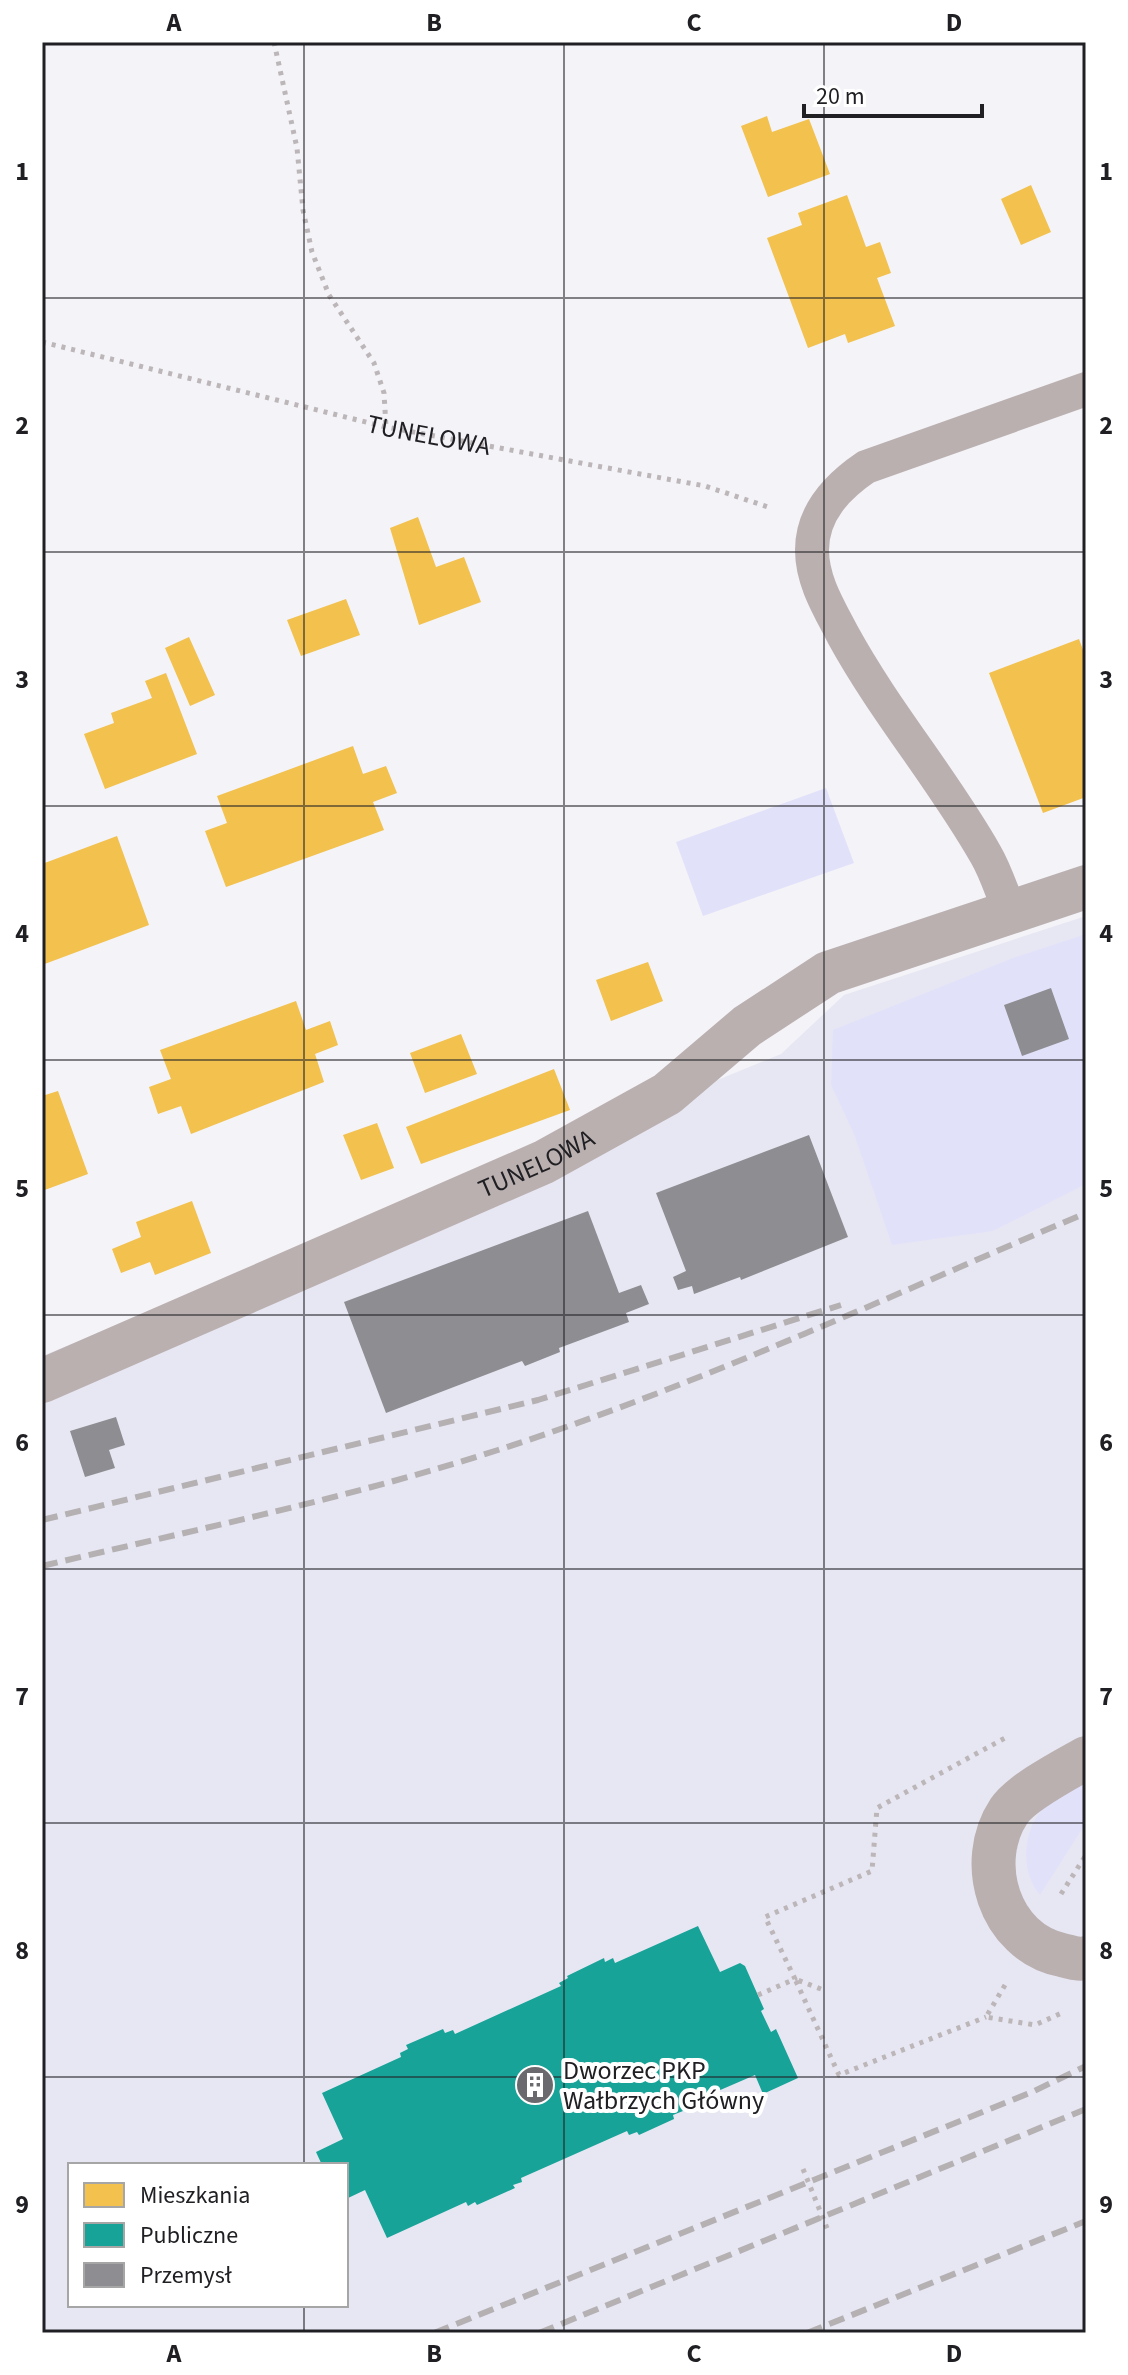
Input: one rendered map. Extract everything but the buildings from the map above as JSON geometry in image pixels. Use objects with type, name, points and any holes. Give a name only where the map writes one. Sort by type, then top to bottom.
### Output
[{"type":"street","name":"TUNELOWA","points":[[42,1381],[544,1162],[667,1094],[747,1026],[828,973],[1086,887]]},
{"type":"street","points":[[1086,1758],[1010,1808],[998,1835],[992,1868],[1002,1908],[1030,1942],[1051,1953],[1086,1958]]},
{"type":"lane","points":[[1010,911],[987,856],[870,683],[829,609],[816,577],[812,548],[818,522],[828,500],[843,482],[866,467],[1086,389]]},
{"type":"path","points":[[274,42],[297,148],[303,210],[312,252],[329,295],[374,363],[384,393],[386,427]]},
{"type":"path","name":"TUNELOWA","points":[[42,342],[386,427],[705,486],[818,522]]},
{"type":"path","points":[[986,2017],[839,2075],[765,1917],[872,1871],[877,1808],[1005,1738]]},
{"type":"path","points":[[758,1995],[795,1979],[821,1989]]},
{"type":"path","points":[[803,2169],[829,2233]]},
{"type":"shaded area","points":[[826,788],[854,863],[703,916],[676,842]]},
{"type":"shaded area","points":[[1086,916],[1086,2333],[42,2333],[42,1356],[781,1054],[844,995]]},
{"type":"shaded area","points":[[1086,934],[1086,1184],[993,1231],[892,1245],[854,1134],[831,1085],[833,1030],[1013,958]]},
{"type":"shaded area","points":[[1086,1778],[1086,1823],[1040,1895],[1029,1876],[1026,1854],[1034,1821],[1055,1798]]},
{"type":"railway","points":[[42,1566],[328,1498],[442,1467],[573,1425],[721,1368],[1086,1213]]},
{"type":"railway","points":[[42,1520],[538,1400],[841,1305]]},
{"type":"railway","points":[[434,2333],[1032,2092],[1086,2066]]},
{"type":"railway","points":[[539,2333],[1086,2109]]},
{"type":"railway","points":[[807,2333],[1086,2221]]},
{"type":"place","name":"Dworzec PKP Wałbrzych Główny","points":[[535,2085]]}]
